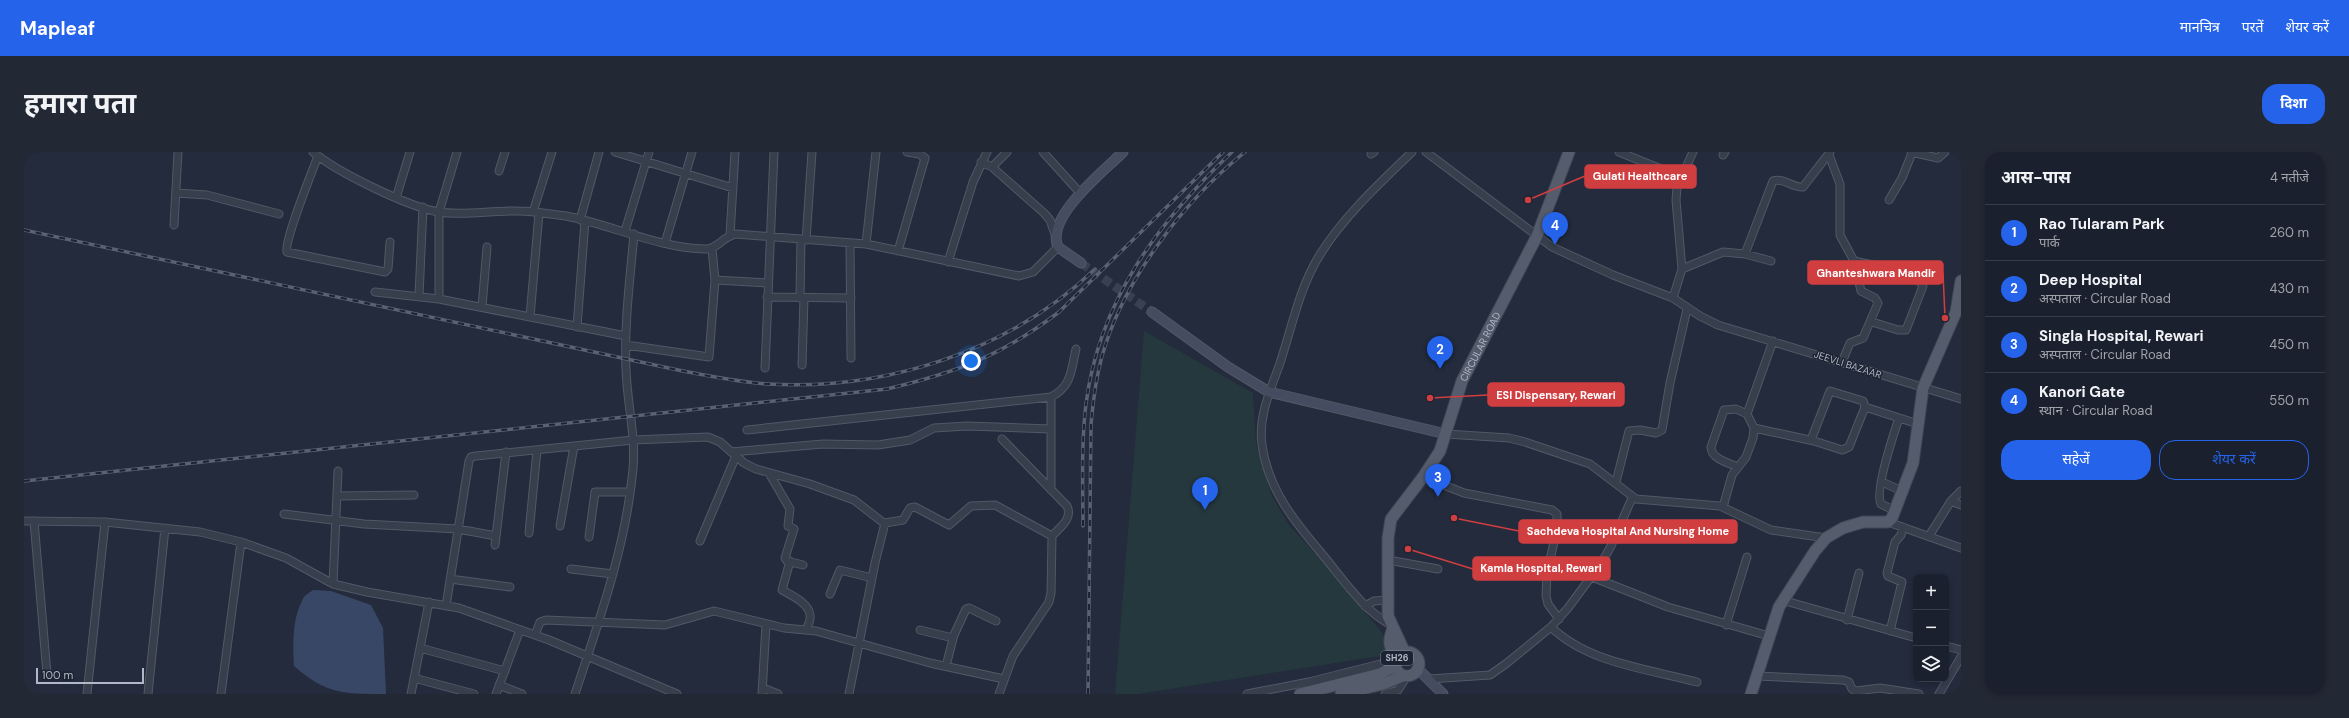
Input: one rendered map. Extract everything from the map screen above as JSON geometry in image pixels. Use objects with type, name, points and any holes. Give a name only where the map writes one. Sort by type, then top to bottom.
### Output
[{"type":"main road","name":"CIRCULAR ROAD","points":[[1398,659],[1390,647],[1389,639],[1392,626],[1387,600],[1389,527],[1392,519],[1424,477],[1440,451],[1462,381],[1469,364],[1537,236],[1569,152]]},
{"type":"main road","points":[[1751,694],[1768,636],[1782,600],[1826,538],[1843,528],[1863,522],[1888,522],[1896,511],[1913,463],[1923,388],[1956,312],[1961,281]]},
{"type":"main road","name":"SH26","points":[[1341,694],[1370,682],[1398,659],[1412,654],[1417,658],[1411,674]]},
{"type":"main road","name":"SH26","points":[[1398,659],[1398,672],[1411,674]]},
{"type":"main road","name":"SH26","points":[[1300,694],[1411,674]]},
{"type":"street","points":[[174,225],[178,152]]},
{"type":"street","points":[[396,198],[410,152]]},
{"type":"street","points":[[440,299],[439,212],[457,152]]},
{"type":"street","points":[[499,171],[505,152]]},
{"type":"street","points":[[530,317],[536,213],[552,152]]},
{"type":"street","points":[[577,327],[582,221],[599,152]]},
{"type":"street","points":[[615,152],[686,172],[733,188]]},
{"type":"street","points":[[625,231],[649,152]]},
{"type":"street","points":[[665,243],[692,152]]},
{"type":"street","points":[[730,235],[735,152]]},
{"type":"street","points":[[765,368],[774,152]]},
{"type":"street","points":[[802,365],[803,240],[812,152]]},
{"type":"street","points":[[866,244],[876,152]]},
{"type":"street","points":[[898,250],[926,158],[919,154],[906,152]]},
{"type":"street","points":[[948,262],[981,162],[986,152]]},
{"type":"street","points":[[992,167],[1007,152]]},
{"type":"street","points":[[1043,152],[1081,194]]},
{"type":"street","points":[[1055,234],[1065,213],[1081,194],[1123,152]]},
{"type":"street","points":[[1392,626],[1366,606],[1291,518],[1275,492],[1266,467],[1261,444],[1262,419],[1296,307],[1320,254],[1373,190],[1412,152]]},
{"type":"street","name":"JEEVLI BAZAAR","points":[[1426,152],[1552,247],[1572,257],[1673,298],[1687,308],[1718,325],[1961,399]]},
{"type":"street","points":[[1619,152],[1681,177]]},
{"type":"street","points":[[1673,298],[1682,269],[1676,200],[1681,177],[1693,152]]},
{"type":"street","points":[[1889,200],[1902,178],[1911,152],[1938,158],[1945,152]]},
{"type":"street","points":[[1745,254],[1773,181],[1778,180],[1803,187],[1830,153]]},
{"type":"street","points":[[1830,153],[1840,184],[1840,235],[1854,261],[1861,291],[1878,300],[1872,322],[1862,340],[1850,343],[1842,362]]},
{"type":"street","points":[[390,242],[388,269],[385,272],[287,252],[286,247],[292,224],[315,154],[396,198],[439,212],[518,211],[536,213],[582,221],[625,231],[665,243],[699,249],[712,249],[730,235],[866,244],[1003,274],[1024,276],[1033,272],[1058,247]]},
{"type":"street","points":[[981,162],[992,167],[1044,213],[1050,220],[1058,247],[1081,263]]},
{"type":"street","points":[[176,193],[207,196],[279,214]]},
{"type":"street","points":[[419,296],[423,207]]},
{"type":"street","points":[[578,693],[586,657],[613,574],[633,469],[633,440],[626,368],[626,336],[634,234]]},
{"type":"street","points":[[850,243],[851,358]]},
{"type":"street","points":[[482,307],[487,247]]},
{"type":"street","points":[[626,345],[709,357],[714,280],[712,249]]},
{"type":"street","points":[[1682,269],[1723,252],[1745,254],[1771,261]]},
{"type":"street","points":[[1854,261],[1883,266],[1918,281],[1923,286],[1906,330],[1898,330],[1872,322]]},
{"type":"street","points":[[714,280],[768,283]]},
{"type":"street","points":[[375,292],[440,299],[626,336]]},
{"type":"street","points":[[767,297],[851,298]]},
{"type":"street","points":[[1616,482],[1629,431],[1640,430],[1656,433],[1662,430],[1670,382],[1687,308]]},
{"type":"street","points":[[1152,312],[1222,362],[1269,392],[1446,434],[1509,438],[1590,464],[1616,482],[1632,498],[1723,507],[1771,530],[1826,538]]},
{"type":"street","points":[[1747,414],[1773,341]]},
{"type":"street","points":[[747,430],[1051,397],[1061,392],[1066,385],[1076,349]]},
{"type":"street","points":[[1811,440],[1830,391],[1862,401],[1865,407],[1918,424]]},
{"type":"street","points":[[1051,397],[1051,490]]},
{"type":"street","points":[[1754,428],[1811,440],[1838,449],[1846,449],[1849,447],[1865,407]]},
{"type":"street","points":[[1723,507],[1730,479],[1746,457],[1754,428],[1747,414],[1736,409],[1724,410],[1711,447],[1711,452],[1714,456],[1738,467]]},
{"type":"street","points":[[1896,511],[1880,502],[1882,482],[1899,418]]},
{"type":"street","points":[[734,454],[823,444],[878,445],[910,440],[934,428],[967,426],[1051,429]]},
{"type":"street","points":[[446,606],[471,457],[506,452],[633,440],[708,437],[720,442],[734,454],[756,469],[854,500],[885,524]]},
{"type":"street","points":[[999,694],[1013,656],[1050,599],[1052,536],[1068,518],[1069,514],[1067,506],[1002,439]]},
{"type":"street","points":[[560,526],[574,446]]},
{"type":"street","points":[[529,533],[537,450]]},
{"type":"street","points":[[495,545],[506,452]]},
{"type":"street","points":[[700,541],[734,454]]},
{"type":"street","points":[[333,584],[338,471]]},
{"type":"street","points":[[769,473],[790,509],[788,526],[794,531],[785,556],[786,560],[803,565]]},
{"type":"street","points":[[1424,477],[1464,493],[1552,510],[1558,514],[1547,573],[1546,596],[1548,604],[1559,619]]},
{"type":"street","points":[[1882,482],[1904,492]]},
{"type":"street","points":[[1929,536],[1951,501],[1961,491]]},
{"type":"street","points":[[589,537],[595,492],[629,492]]},
{"type":"street","points":[[337,496],[414,495]]},
{"type":"street","points":[[1411,674],[1429,679],[1490,675],[1522,652],[1559,619],[1592,577],[1611,546],[1632,498]]},
{"type":"street","points":[[1951,501],[1961,505]]},
{"type":"street","points":[[885,524],[887,522],[903,520],[913,507],[949,525],[971,506],[995,504],[1052,536]]},
{"type":"street","points":[[284,514],[337,520],[458,529],[496,536]]},
{"type":"street","points":[[24,521],[105,522],[200,532],[241,542],[286,558],[333,584],[367,592],[446,606],[534,635],[677,694]]},
{"type":"street","points":[[34,521],[47,674]]},
{"type":"street","points":[[87,694],[105,522]]},
{"type":"street","points":[[1888,522],[1961,548]]},
{"type":"street","points":[[849,694],[858,643],[885,524]]},
{"type":"street","points":[[1890,631],[1902,582],[1888,576],[1887,573],[1895,542],[1901,535],[1903,527]]},
{"type":"street","points":[[148,694],[165,528]]},
{"type":"street","points":[[220,694],[241,542]]},
{"type":"street","points":[[1726,625],[1747,557]]},
{"type":"street","points":[[1388,560],[1438,569]]},
{"type":"street","points":[[790,561],[782,590],[798,598],[809,610],[810,616],[806,630]]},
{"type":"street","points":[[571,569],[613,574]]},
{"type":"street","points":[[830,594],[840,570],[872,578]]},
{"type":"street","points":[[1846,620],[1859,573]]},
{"type":"street","points":[[1592,577],[1668,607],[1768,636]]},
{"type":"street","points":[[450,579],[510,587]]},
{"type":"street","points":[[1366,606],[1374,601],[1387,600]]},
{"type":"street","points":[[1782,600],[1846,620],[1913,637]]},
{"type":"street","points":[[411,694],[429,602]]},
{"type":"street","points":[[946,666],[953,638],[967,608],[996,621]]},
{"type":"street","points":[[534,635],[540,622],[546,620],[665,625],[714,611],[766,624],[806,630],[946,666],[1004,679]]},
{"type":"street","points":[[766,624],[762,691],[778,694]]},
{"type":"street","points":[[1551,627],[1568,642],[1604,658],[1697,682]]},
{"type":"street","points":[[496,694],[520,630]]},
{"type":"street","points":[[920,630],[953,638]]},
{"type":"street","points":[[1949,647],[1961,650]]},
{"type":"street","points":[[420,648],[505,672]]},
{"type":"street","points":[[1940,694],[1961,657]]},
{"type":"street","points":[[1247,694],[1324,678],[1398,659]]},
{"type":"street","points":[[1385,694],[1398,690],[1411,674]]},
{"type":"street","points":[[1411,674],[1435,694]]},
{"type":"street","points":[[1757,676],[1843,680],[1848,682],[1852,689],[1856,691],[1880,688],[1919,694]]},
{"type":"street","points":[[414,678],[474,694]]},
{"type":"street","points":[[1429,679],[1443,694]]},
{"type":"street","points":[[499,686],[522,694]]},
{"type":"green space","points":[[1144,331],[1253,393],[1256,444],[1272,496],[1288,524],[1344,585],[1397,652],[1387,655],[1138,694],[1115,694]]},
{"type":"water","points":[[313,590],[331,591],[371,605],[383,628],[386,694],[346,693],[326,687],[305,675],[294,666],[293,641],[296,616],[304,598]]},
{"type":"tunnel","points":[[1081,263],[1152,312]]},
{"type":"railway","points":[[24,481],[887,389],[912,383],[978,361],[1018,340],[1059,312],[1223,152]]},
{"type":"railway","points":[[1083,526],[1084,419],[1093,366],[1104,331],[1118,297],[1136,266],[1157,235],[1180,206],[1232,152]]},
{"type":"railway","points":[[1088,694],[1091,424],[1095,390],[1102,356],[1112,327],[1125,299],[1158,244],[1178,218],[1200,194],[1245,152]]},
{"type":"railway","points":[[24,230],[678,370],[712,377],[768,384],[812,384],[856,381],[900,372],[944,360],[985,343],[1024,323],[1061,298],[1095,269]]},
{"type":"place","name":"Gulati Healthcare","points":[[1528,200]]},
{"type":"place","name":"Kanori Gate","points":[[1555,245]]},
{"type":"place","name":"Ghanteshwara Mandir","points":[[1945,318]]},
{"type":"place","name":"Deep Hospital","points":[[1440,369]]},
{"type":"place","name":"ESI Dispensary, Rewari","points":[[1430,398]]},
{"type":"place","name":"Singla Hospital, Rewari","points":[[1438,497]]},
{"type":"place","name":"Rao Tularam Park","points":[[1205,510]]},
{"type":"place","name":"Sachdeva Hospital And Nursing Home","points":[[1454,518]]},
{"type":"place","name":"Kamla Hospital, Rewari","points":[[1408,549]]}]
